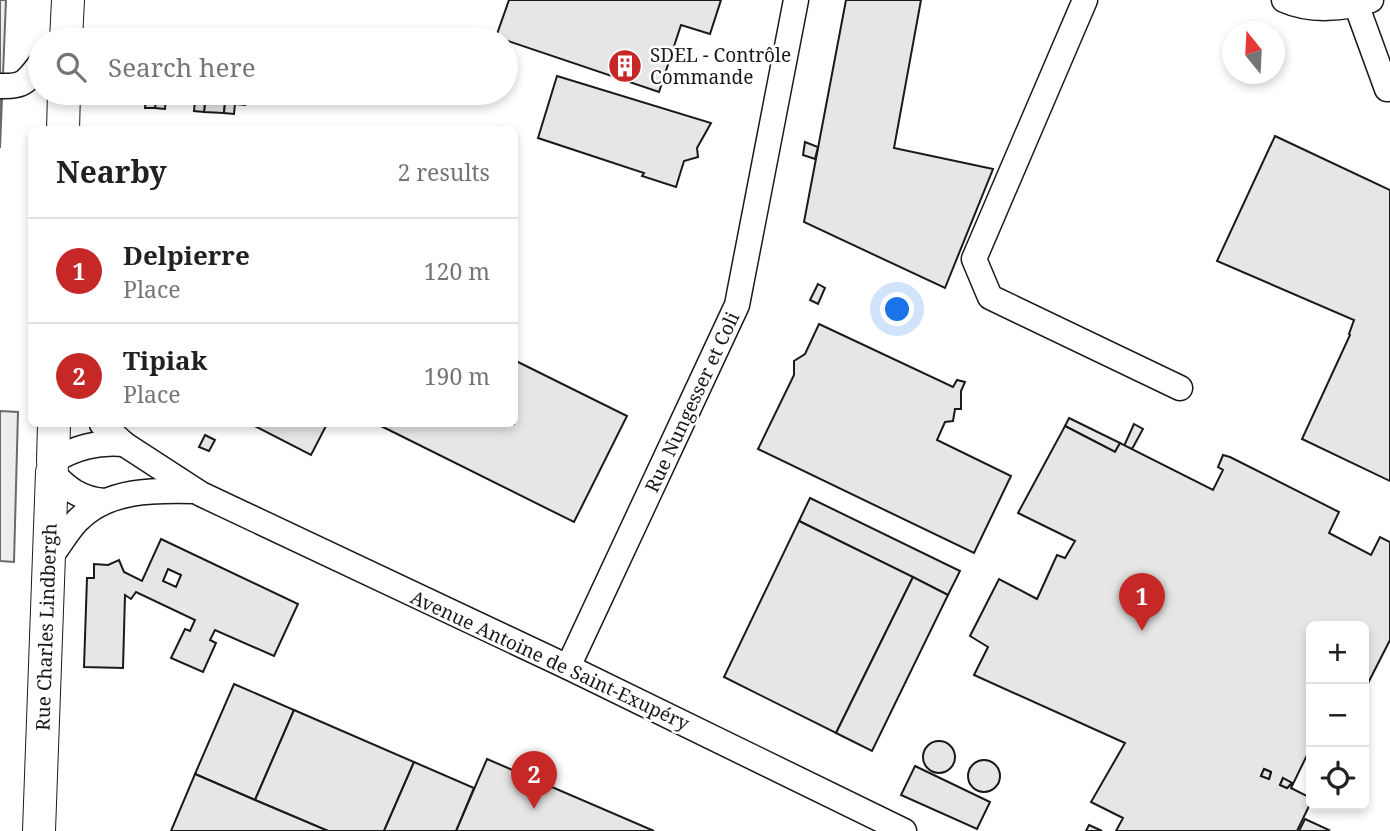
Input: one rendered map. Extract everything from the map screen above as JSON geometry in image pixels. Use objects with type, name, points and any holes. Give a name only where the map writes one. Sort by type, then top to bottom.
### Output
[{"type":"main road","points":[[59,28],[68,0]]},
{"type":"main road","points":[[63,126],[64,105]]},
{"type":"main road","name":"Rue Charles Lindbergh","points":[[39,831],[54,427]]},
{"type":"street","name":"Rue Nungesser et Coli","points":[[568,667],[737,305],[796,0]]},
{"type":"street","points":[[1085,0],[974,259],[990,297],[1180,387]]},
{"type":"street","points":[[1284,0],[1322,8],[1348,7],[1364,2],[1387,89]]},
{"type":"street","points":[[0,86],[19,86],[28,80]]},
{"type":"street","name":"Avenue Antoine de Saint-Exupéry","points":[[105,427],[124,444],[195,491],[568,667],[904,831]]},
{"type":"street","points":[[104,501],[78,495],[64,486],[52,466],[86,445],[124,444]]},
{"type":"street","name":"Avenue Antoine de Saint-Exupéry","points":[[48,561],[77,522],[104,501],[152,490],[195,491]]},
{"type":"shaded area","points":[[0,0],[6,0],[0,148]]},
{"type":"shaded area","points":[[0,411],[18,412],[14,562],[0,561]]},
{"type":"building","name":"SDEL - Contrôle Commande","points":[[509,0],[721,0],[710,34],[681,25],[659,92],[518,44],[518,28],[499,28]]},
{"type":"building","points":[[846,0],[921,0],[894,148],[993,169],[945,288],[804,222]]},
{"type":"building","points":[[557,76],[711,123],[697,148],[698,157],[684,161],[676,187],[642,176],[644,173],[538,138]]},
{"type":"building","points":[[155,105],[165,105],[165,109],[155,108]]},
{"type":"building","points":[[195,105],[205,105],[204,112],[194,111]]},
{"type":"building","points":[[205,105],[225,105],[224,113],[204,112]]},
{"type":"building","points":[[225,105],[235,105],[234,114],[224,113]]},
{"type":"building","points":[[1275,136],[1390,190],[1390,481],[1302,439],[1350,335],[1354,320],[1217,261]]},
{"type":"building","points":[[805,142],[818,147],[815,159],[803,155]]},
{"type":"building","points":[[818,284],[825,288],[818,304],[810,300]]},
{"type":"building","points":[[819,324],[953,387],[957,380],[965,382],[961,391],[961,409],[955,409],[953,421],[945,422],[937,440],[1011,476],[974,553],[758,449],[794,375],[794,361],[805,354]]},
{"type":"building","points":[[518,362],[627,416],[574,522],[383,427],[518,427]]},
{"type":"building","points":[[1069,418],[1120,443],[1115,452],[1065,426]]},
{"type":"building","points":[[1134,424],[1143,429],[1132,449],[1124,446]]},
{"type":"building","points":[[1065,426],[1115,452],[1120,443],[1213,490],[1223,470],[1218,467],[1223,455],[1230,457],[1339,512],[1329,533],[1371,555],[1380,537],[1390,542],[1390,640],[1369,681],[1369,621],[1306,621],[1306,757],[1291,788],[1306,796],[1307,810],[1297,831],[1116,831],[1123,818],[1091,802],[1125,743],[974,675],[988,647],[970,636],[999,579],[1037,599],[1057,555],[1065,558],[1075,541],[1018,513]],"holes":[[[1264,769],[1271,772],[1269,779],[1261,776]],[[1283,778],[1292,783],[1287,788],[1280,785]]]},
{"type":"building","points":[[257,427],[325,427],[311,455]]},
{"type":"building","points":[[205,435],[215,440],[209,451],[199,447]]},
{"type":"building","points":[[810,498],[960,571],[948,595],[799,521]]},
{"type":"building","points":[[799,521],[913,577],[836,733],[724,677]]},
{"type":"building","points":[[161,539],[298,604],[274,656],[215,630],[210,640],[216,643],[203,672],[171,658],[185,629],[190,631],[195,620],[136,592],[131,599],[125,595],[123,668],[84,667],[87,578],[94,578],[94,564],[108,565],[119,560],[124,572],[142,581]],"holes":[[[168,569],[181,575],[176,587],[163,581]]]},
{"type":"building","points":[[913,577],[948,595],[872,751],[836,733]]},
{"type":"building","points":[[234,684],[294,710],[255,800],[195,774]]},
{"type":"building","points":[[294,710],[414,762],[384,831],[328,831],[255,800]]},
{"type":"building","points":[[939,741],[950,746],[955,757],[950,768],[939,773],[928,768],[923,757],[928,746]]},
{"type":"building","points":[[487,759],[654,831],[456,831]]},
{"type":"building","points":[[984,760],[995,765],[1000,776],[995,787],[984,792],[973,787],[968,776],[973,765]]},
{"type":"building","points":[[414,762],[474,788],[456,831],[384,831]]},
{"type":"building","points":[[915,766],[990,802],[977,829],[901,795]]},
{"type":"building","points":[[1264,769],[1271,772],[1269,779],[1261,776]]},
{"type":"building","points":[[195,774],[255,800],[328,831],[171,831]]},
{"type":"building","points":[[1283,778],[1292,783],[1287,788],[1280,785]]},
{"type":"building","points":[[1305,819],[1329,830],[1299,831]]},
{"type":"building","points":[[1089,825],[1102,831],[1086,831]]},
{"type":"place","name":"SDEL - Contrôle Commande","points":[[625,66]]},
{"type":"place","name":"Delpierre","points":[[1142,631]]},
{"type":"place","name":"Tipiak","points":[[534,809]]}]
